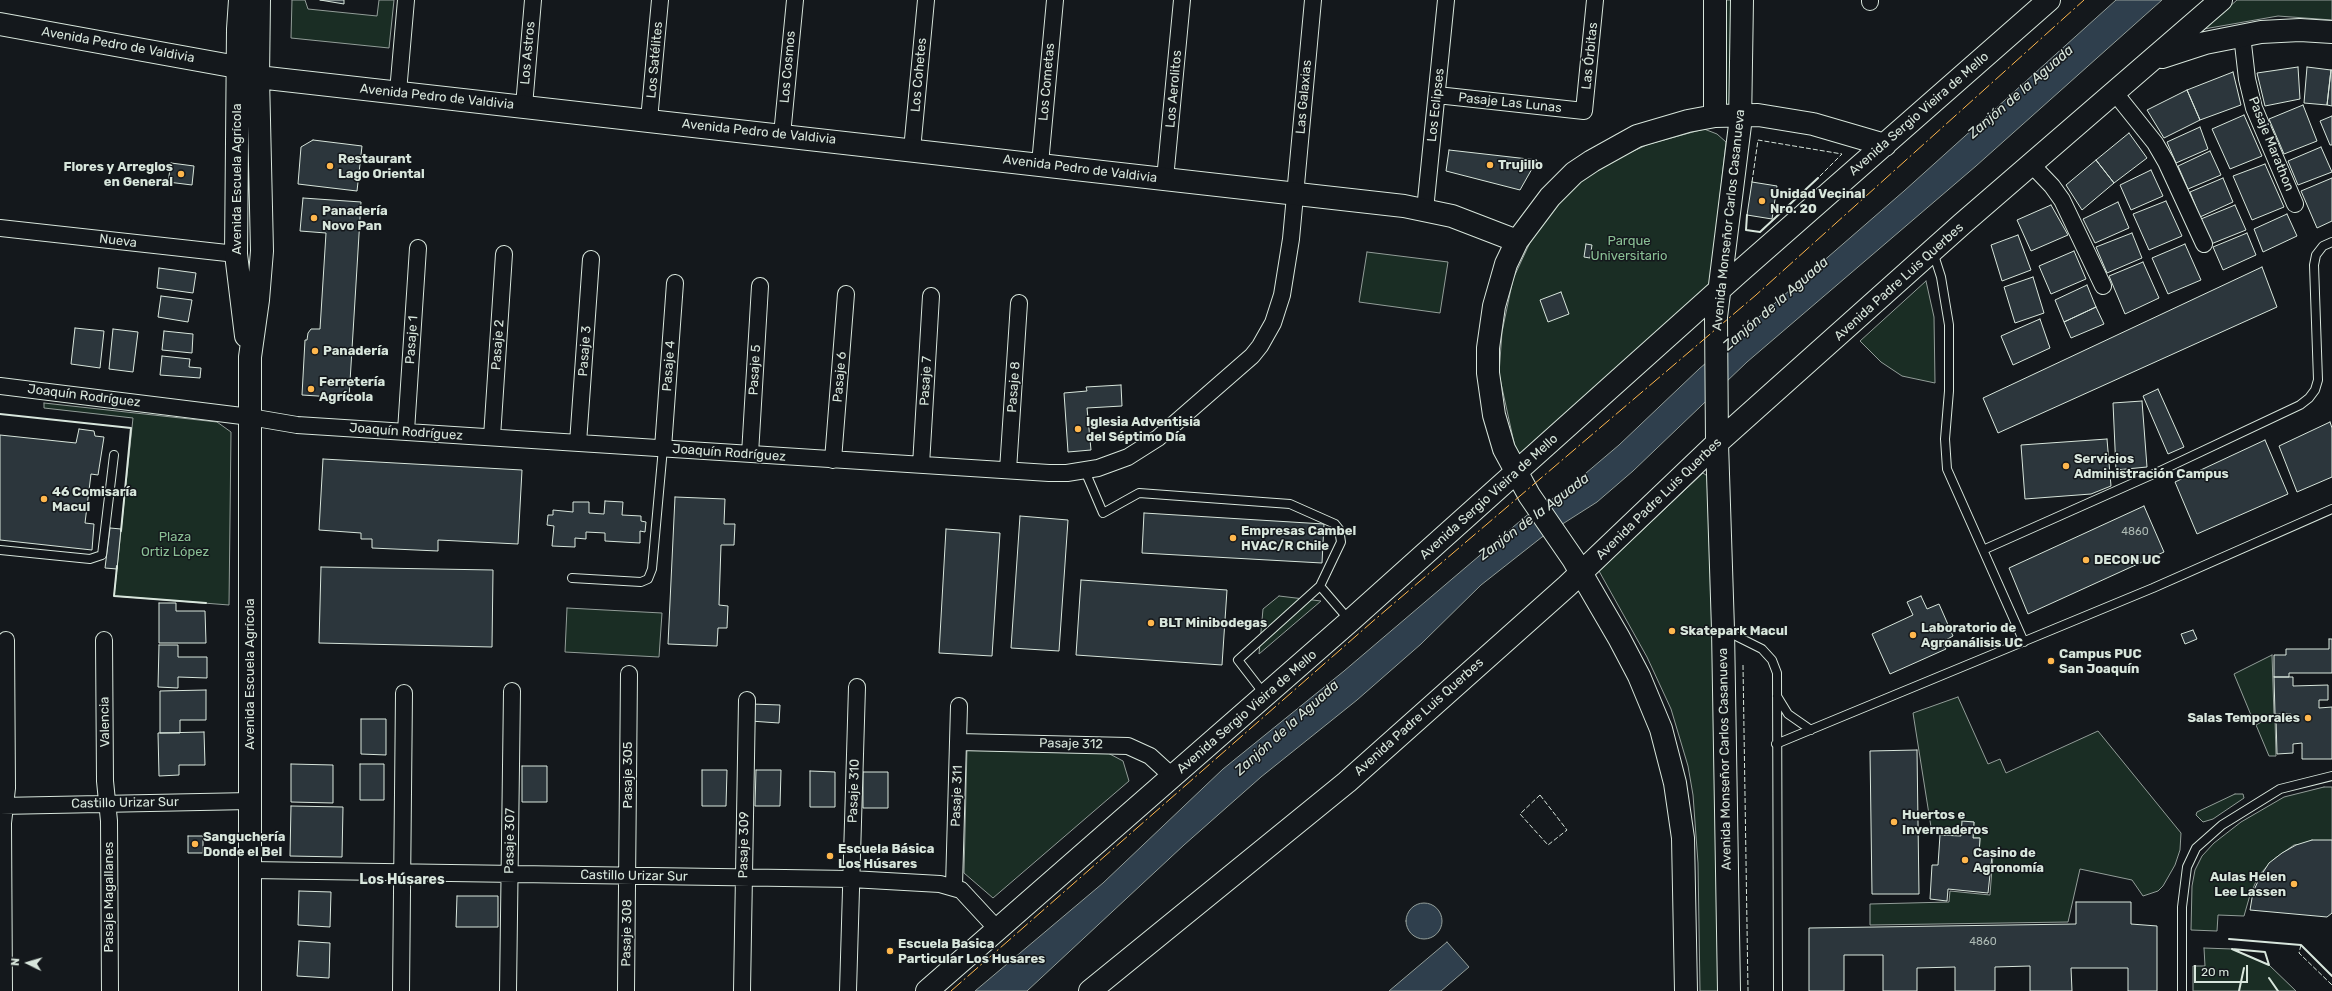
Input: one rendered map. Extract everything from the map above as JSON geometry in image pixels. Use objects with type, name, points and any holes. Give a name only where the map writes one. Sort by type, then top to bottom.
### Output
[{"type":"main road","name":"Avenida Escuela Agrícola","points":[[240,0],[237,67],[236,254],[241,303],[250,357]]},
{"type":"main road","name":"Avenida Escuela Agrícola","points":[[250,991],[250,357],[258,300],[262,251],[258,77],[259,0]]},
{"type":"main road","name":"Avenida Monseñor Carlos Casanueva","points":[[1714,0],[1715,116]]},
{"type":"main road","name":"Avenida Monseñor Carlos Casanueva","points":[[1729,991],[1723,629],[1717,432],[1716,317],[1740,114],[1742,0]]},
{"type":"main road","name":"Avenida Sergio Vieira de Mello","points":[[927,991],[1350,621],[1718,290],[2049,0]]},
{"type":"main road","name":"Avenida Padre Luis Querbes","points":[[1090,991],[1347,782],[1582,573],[1717,432],[1933,252],[2031,164],[2221,0]]},
{"type":"main road","name":"Avenida Pedro de Valdivia","points":[[0,24],[237,67],[258,77],[1040,164],[1425,210],[1478,224],[1517,241]]},
{"type":"main road","points":[[2153,60],[2186,48],[2242,35],[2280,30],[2332,32]]},
{"type":"main road","points":[[1686,991],[1683,838],[1675,783],[1661,730],[1639,676],[1582,573],[1529,495],[1504,449],[1494,415],[1488,361],[1494,306],[1506,264],[1517,241],[1550,197],[1574,173],[1592,161],[1632,139],[1662,128],[1715,116],[1740,114],[1758,115],[1813,124],[1885,145]]},
{"type":"street","points":[[398,92],[406,0]]},
{"type":"street","name":"Los Astros","points":[[524,106],[533,0]]},
{"type":"street","name":"Los Satélites","points":[[649,120],[660,0]]},
{"type":"street","name":"Los Cosmos","points":[[782,135],[795,0]]},
{"type":"street","name":"Los Cohetes","points":[[912,150],[926,0]]},
{"type":"street","name":"Los Cometas","points":[[1040,164],[1055,0]]},
{"type":"street","name":"Los Aerolitos","points":[[1165,179],[1182,0]]},
{"type":"street","name":"Las Galaxias","points":[[1295,194],[1313,0]]},
{"type":"street","name":"Los Eclipses","points":[[1425,210],[1446,0]]},
{"type":"street","name":"Las Órbitas","points":[[1584,111],[1595,0]]},
{"type":"street","name":"Pasaje Marathon","points":[[2242,35],[2247,79],[2254,108],[2296,204]]},
{"type":"street","points":[[2115,93],[2155,143],[2163,156],[2204,244]]},
{"type":"street","name":"Pasaje Las Lunas","points":[[1437,95],[1584,111]]},
{"type":"street","points":[[2031,164],[2059,195],[2103,286]]},
{"type":"street","name":"Joaquín Rodríguez","points":[[0,386],[250,417],[297,425],[1048,473],[1085,471],[1117,462],[1154,441],[1242,366],[1260,346],[1273,323],[1282,295],[1291,239],[1295,194]]},
{"type":"street","name":"Nueva","points":[[0,228],[236,254]]},
{"type":"street","name":"Pasaje 1","points":[[406,432],[418,248]]},
{"type":"street","name":"Pasaje 2","points":[[492,437],[504,254]]},
{"type":"street","name":"Pasaje 3","points":[[578,443],[591,259]]},
{"type":"street","name":"Pasaje 4","points":[[663,448],[675,283]]},
{"type":"street","name":"Pasaje 5","points":[[750,454],[760,286]]},
{"type":"street","name":"Pasaje 6","points":[[834,460],[846,294]]},
{"type":"street","name":"Pasaje 7","points":[[921,465],[930,296]]},
{"type":"street","name":"Pasaje 8","points":[[1008,470],[1019,303]]},
{"type":"street","points":[[4,991],[2,923],[2,806],[7,788],[6,640]]},
{"type":"street","name":"Valencia","points":[[104,640],[107,804]]},
{"type":"street","name":"Pasaje 305","points":[[627,876],[629,674]]},
{"type":"street","name":"Pasaje 310","points":[[848,991],[857,688]]},
{"type":"street","name":"Pasaje 307","points":[[508,991],[512,691]]},
{"type":"street","points":[[401,991],[404,693]]},
{"type":"street","name":"Pasaje 309","points":[[742,991],[747,700]]},
{"type":"street","name":"Pasaje 311","points":[[954,886],[959,706]]},
{"type":"street","name":"Pasaje 312","points":[[959,742],[1128,746],[1150,756],[1173,777]]},
{"type":"street","name":"Castillo Urizar Sur","points":[[2,806],[250,801]]},
{"type":"street","name":"Pasaje Magallanes","points":[[107,804],[110,991]]},
{"type":"street","name":"Castillo Urizar Sur","points":[[250,870],[851,880],[954,886]]},
{"type":"street","name":"Pasaje 308","points":[[626,991],[627,876]]},
{"type":"street","points":[[954,886],[977,905],[998,930]]},
{"type":"lane","points":[[1983,550],[2165,469],[2300,405],[2309,398],[2315,390],[2318,375],[2314,265],[2316,255],[2323,246],[2332,242]]},
{"type":"lane","points":[[1933,252],[1941,277],[1946,302],[1950,351],[1949,391],[1945,424],[1947,469],[2024,642]]},
{"type":"lane","points":[[572,578],[641,582],[648,579],[652,569],[663,448]]},
{"type":"lane","points":[[0,550],[90,559],[102,555],[114,455]]},
{"type":"lane","points":[[1085,471],[1103,514],[1120,502],[1140,493],[1290,504],[1330,520],[1339,529],[1341,542],[1320,586],[1238,660],[1265,696]]},
{"type":"lane","points":[[1776,744],[2154,588],[2332,509]]},
{"type":"lane","points":[[1320,586],[1350,621]]},
{"type":"lane","points":[[1723,629],[1748,640],[1765,652],[1772,660],[1777,673],[1776,744],[1778,991]]},
{"type":"lane","points":[[1776,693],[1788,714],[1811,730]]},
{"type":"lane","points":[[2182,991],[2182,907],[2187,867],[2196,848],[2222,825],[2280,789],[2332,776]]},
{"type":"green space","points":[[292,0],[305,0],[308,9],[377,16],[379,0],[394,0],[389,48],[291,38]]},
{"type":"green space","points":[[1723,0],[1733,0],[1733,105],[1723,105]]},
{"type":"green space","points":[[2237,0],[2332,0],[2332,20],[2278,16],[2204,29]]},
{"type":"green space","name":"Parque Universitario","points":[[1704,129],[1717,134],[1726,142],[1710,285],[1518,461],[1499,374],[1502,332],[1513,279],[1533,236],[1554,207],[1581,181],[1611,161],[1649,144]]},
{"type":"green space","points":[[1367,252],[1448,262],[1440,313],[1359,302]]},
{"type":"green space","points":[[1926,281],[1934,317],[1935,383],[1902,376],[1881,362],[1860,341]]},
{"type":"green space","name":"Plaza Ortiz López","points":[[44,403],[217,422],[231,432],[229,605],[114,596],[133,418],[44,408]]},
{"type":"green space","points":[[1703,473],[1713,480],[1720,991],[1700,991],[1698,863],[1693,795],[1688,766],[1671,709],[1647,657],[1599,571]]},
{"type":"green space","points":[[1279,596],[1321,601],[1259,654],[1263,609]]},
{"type":"green space","points":[[567,608],[662,613],[659,657],[565,652]]},
{"type":"green space","points":[[2272,655],[2274,715],[2253,720],[2234,674]]},
{"type":"green space","points":[[1958,697],[1988,764],[2000,759],[2006,773],[2098,731],[2181,833],[2180,850],[2175,865],[2163,886],[2158,891],[2143,896],[2132,880],[2080,869],[2068,922],[1870,925],[1870,904],[1949,902],[1950,891],[1990,895],[1993,855],[1979,854],[1980,838],[1973,838],[1974,822],[1963,822],[1961,836],[1940,835],[1931,827],[1913,713]]},
{"type":"green space","points":[[2267,719],[2275,719],[2276,756],[2269,756],[2256,725]]},
{"type":"green space","points":[[967,749],[1106,752],[1123,761],[1129,781],[993,898],[964,873]]},
{"type":"green space","points":[[2324,787],[2332,787],[2332,841],[2294,845],[2274,859],[2259,875],[2250,895],[2244,916],[2218,915],[2217,931],[2191,930],[2192,886],[2195,870],[2202,856],[2214,843],[2241,822],[2284,797]]},
{"type":"green space","points":[[2235,794],[2243,794],[2244,798],[2213,819],[2203,822],[2196,815],[2197,812]]},
{"type":"green space","points":[[2204,948],[2232,949],[2269,965],[2296,991],[2193,991],[2193,966],[2205,966]]},
{"type":"water","name":"Zanjón de la Aguada","points":[[2116,0],[2162,0],[1976,166],[1747,362],[1633,471],[1597,502],[1542,537],[1481,585],[1421,644],[1357,700],[1261,777],[1184,845],[1027,991],[975,991],[1103,883],[1223,769],[1344,671],[1526,516],[1566,490],[1619,445],[1699,369],[1904,191]]},
{"type":"water","points":[[1428,903],[1437,908],[1441,914],[1441,928],[1437,934],[1428,939],[1420,939],[1411,934],[1407,928],[1406,917],[1411,908],[1417,904]]},
{"type":"water","points":[[1447,942],[1469,967],[1441,991],[1389,991]]},
{"type":"building","points":[[320,0],[344,0],[344,4]]},
{"type":"building","points":[[2298,67],[2300,99],[2265,106],[2257,73]]},
{"type":"building","points":[[2307,67],[2331,70],[2327,105],[2304,103]]},
{"type":"building","points":[[2332,70],[2332,106],[2327,105]]},
{"type":"building","points":[[2233,72],[2241,105],[2200,120],[2187,90]]},
{"type":"building","points":[[2187,90],[2200,120],[2164,138],[2147,110]]},
{"type":"building","points":[[2303,105],[2317,141],[2284,154],[2269,119]]},
{"type":"building","points":[[2244,115],[2262,156],[2230,169],[2212,129]]},
{"type":"building","points":[[2332,116],[2332,145],[2330,145],[2320,121]]},
{"type":"building","points":[[2200,127],[2208,149],[2176,163],[2167,142]]},
{"type":"building","points":[[2129,133],[2147,158],[2114,183],[2096,160]]},
{"type":"building","name":"Restaurant Lago Oriental","points":[[313,140],[362,146],[357,191],[298,184],[301,147]]},
{"type":"building","points":[[2321,147],[2332,172],[2298,185],[2288,161]]},
{"type":"building","name":"Trujillo","points":[[1449,150],[1537,160],[1520,190],[1446,171]]},
{"type":"building","points":[[2210,151],[2221,175],[2188,189],[2178,166]]},
{"type":"building","points":[[2096,160],[2114,183],[2082,210],[2066,185]]},
{"type":"building","name":"Flores y Arreglos en General","points":[[171,163],[194,166],[192,185],[168,182]]},
{"type":"building","points":[[2265,164],[2284,207],[2252,220],[2233,176]]},
{"type":"building","points":[[2151,170],[2163,196],[2131,210],[2120,185]]},
{"type":"building","points":[[2223,178],[2233,202],[2200,217],[2190,192]]},
{"type":"building","points":[[2332,178],[2332,221],[2317,228],[2301,191]]},
{"type":"building","name":"Unidad Vecinal Nro. 20","points":[[1752,182],[1777,186],[1772,219],[1747,215]]},
{"type":"building","points":[[303,198],[361,202],[349,398],[302,395],[305,340],[307,340],[308,333],[311,329],[320,329],[326,233],[300,231]]},
{"type":"building","points":[[2166,201],[2182,236],[2149,250],[2133,214]]},
{"type":"building","points":[[2118,202],[2129,228],[2095,243],[2083,219]]},
{"type":"building","points":[[2051,205],[2068,235],[2031,251],[2017,220]]},
{"type":"building","points":[[2235,205],[2246,230],[2211,244],[2201,219]]},
{"type":"building","points":[[2287,214],[2297,236],[2263,252],[2254,229]]},
{"type":"building","points":[[2132,233],[2142,258],[2107,273],[2096,247]]},
{"type":"building","points":[[2247,233],[2256,255],[2223,270],[2213,247]]},
{"type":"building","points":[[2018,235],[2031,270],[2002,281],[1991,245]]},
{"type":"building","points":[[1586,244],[1592,245],[1590,258],[1584,257]]},
{"type":"building","points":[[2185,244],[2201,280],[2168,294],[2152,258]]},
{"type":"building","points":[[2074,251],[2086,279],[2051,294],[2039,266]]},
{"type":"building","points":[[2143,262],[2159,298],[2125,314],[2109,276]]},
{"type":"building","points":[[2262,267],[2277,307],[1998,433],[1983,398]]},
{"type":"building","points":[[159,268],[196,273],[193,293],[157,288]]},
{"type":"building","points":[[2033,277],[2044,313],[2015,323],[2004,287]]},
{"type":"building","points":[[2087,285],[2096,307],[2064,322],[2055,300]]},
{"type":"building","points":[[1561,292],[1569,314],[1548,322],[1540,300]]},
{"type":"building","points":[[161,296],[192,300],[188,322],[158,317]]},
{"type":"building","points":[[2096,307],[2104,324],[2071,338],[2064,322]]},
{"type":"building","points":[[2040,319],[2050,348],[2013,365],[2001,336]]},
{"type":"building","points":[[75,328],[104,331],[100,368],[71,364]]},
{"type":"building","points":[[113,329],[138,332],[133,372],[109,369]]},
{"type":"building","points":[[164,331],[193,334],[192,353],[162,350]]},
{"type":"building","points":[[162,356],[190,359],[189,367],[201,368],[200,378],[160,375]]},
{"type":"building","name":"Iglesia Adventisia del Séptimo Día","points":[[1121,385],[1122,406],[1087,408],[1091,450],[1068,452],[1064,393],[1087,391],[1086,387]]},
{"type":"building","points":[[2158,389],[2184,447],[2168,454],[2143,396]]},
{"type":"building","points":[[2142,401],[2147,467],[2116,470],[2113,403]]},
{"type":"building","points":[[2330,422],[2332,428],[2332,477],[2297,492],[2279,446]]},
{"type":"building","name":"46 Comisaría Macul","points":[[79,429],[94,431],[95,436],[104,437],[98,475],[91,474],[85,523],[94,524],[92,550],[0,540],[0,435],[76,443]]},
{"type":"building","name":"Servicios Administración Campus","points":[[2107,439],[2111,486],[2091,494],[2025,499],[2021,445]]},
{"type":"building","points":[[2265,440],[2288,494],[2197,534],[2175,482]]},
{"type":"building","points":[[323,459],[522,470],[518,544],[438,540],[438,551],[372,548],[372,539],[361,539],[361,533],[319,530]]},
{"type":"building","points":[[675,497],[725,499],[724,524],[735,524],[734,545],[721,545],[719,605],[728,606],[727,628],[718,628],[717,646],[668,644]]},
{"type":"building","points":[[605,501],[623,502],[622,515],[641,516],[641,521],[646,522],[645,532],[640,531],[640,543],[605,541],[605,533],[586,532],[586,539],[575,538],[575,547],[552,546],[554,526],[547,525],[548,515],[553,515],[553,510],[573,512],[573,502],[589,502],[589,513],[604,514]]},
{"type":"building","name":"DECON UC","points":[[2144,506],[2164,552],[2028,614],[2009,568]]},
{"type":"building","name":"Empresas Cambel HVAC/R Chile","points":[[1144,513],[1324,524],[1322,563],[1142,553]]},
{"type":"building","points":[[1020,516],[1068,520],[1059,651],[1011,648]]},
{"type":"building","points":[[110,528],[121,529],[117,569],[105,568]]},
{"type":"building","points":[[946,529],[1000,533],[992,656],[939,653]]},
{"type":"building","points":[[321,567],[493,570],[492,647],[319,643]]},
{"type":"building","name":"BLT Minibodegas","points":[[1081,580],[1227,590],[1222,665],[1076,655]]},
{"type":"building","name":"Laboratorio de Agroanálisis UC","points":[[1921,596],[1927,609],[1939,604],[1953,636],[1942,642],[1946,649],[1890,674],[1872,634],[1913,615],[1907,602]]},
{"type":"building","points":[[159,603],[176,603],[176,611],[205,611],[206,643],[159,643]]},
{"type":"building","points":[[2193,630],[2197,639],[2185,644],[2181,634]]},
{"type":"building","points":[[2329,639],[2332,639],[2332,673],[2289,673],[2289,677],[2274,677],[2274,655],[2286,655],[2286,649],[2329,649]]},
{"type":"building","points":[[159,645],[178,645],[178,657],[207,657],[207,678],[178,677],[178,688],[158,687]]},
{"type":"building","name":"Salas Temporales","points":[[2274,677],[2293,677],[2293,686],[2328,685],[2328,700],[2319,700],[2319,708],[2332,707],[2332,759],[2302,759],[2302,743],[2293,744],[2293,753],[2277,754],[2276,718],[2292,718],[2291,714],[2275,714]]},
{"type":"building","points":[[206,690],[206,720],[180,720],[180,733],[160,733],[160,691]]},
{"type":"building","points":[[751,704],[780,705],[779,723],[750,721]]},
{"type":"building","points":[[361,719],[386,719],[386,755],[361,754]]},
{"type":"building","points":[[204,732],[205,765],[179,765],[179,775],[159,776],[158,733]]},
{"type":"building","name":"Huertos e Invernaderos","points":[[1917,750],[1919,894],[1872,894],[1870,751]]},
{"type":"building","points":[[291,764],[333,765],[333,803],[291,802]]},
{"type":"building","points":[[360,764],[384,764],[384,800],[360,800]]},
{"type":"building","points":[[522,766],[547,766],[547,802],[522,802]]},
{"type":"building","points":[[702,770],[727,770],[726,806],[702,806]]},
{"type":"building","points":[[756,770],[781,770],[780,806],[755,806]]},
{"type":"building","points":[[810,771],[835,772],[835,807],[810,807]]},
{"type":"building","points":[[863,772],[888,772],[888,808],[863,808]]},
{"type":"building","points":[[291,806],[343,807],[342,857],[290,856]]},
{"type":"building","name":"Casino de Agronomía","points":[[1962,821],[1974,822],[1973,838],[1980,838],[1979,855],[1992,856],[1988,893],[1948,889],[1947,901],[1930,899],[1932,865],[1938,865],[1940,835],[1961,836]]},
{"type":"building","name":"Sanguchería Donde el Bel","points":[[188,836],[203,836],[203,853],[188,853]]},
{"type":"building","name":"Aulas Helen Lee Lassen","points":[[2312,840],[2332,840],[2332,913],[2327,917],[2250,910],[2253,892],[2269,863],[2296,845]]},
{"type":"building","points":[[299,891],[331,892],[330,927],[298,925]]},
{"type":"building","points":[[457,896],[498,896],[498,927],[456,927]]},
{"type":"building","points":[[2076,902],[2131,902],[2131,924],[2157,926],[2157,991],[2128,991],[2128,968],[2071,968],[2072,991],[2030,991],[2030,966],[1995,967],[1995,991],[1955,991],[1955,967],[1917,968],[1917,991],[1883,991],[1883,955],[1844,955],[1844,991],[1809,991],[1809,928],[2076,924]]},
{"type":"building","points":[[299,941],[330,943],[329,978],[297,976]]},
{"type":"fence","points":[[1752,182],[1758,140],[1842,154],[1818,178]]},
{"type":"fence","points":[[1743,665],[1748,991]]},
{"type":"fence","points":[[1540,795],[1567,830],[1548,845],[1520,814],[1540,795]]},
{"type":"fence","points":[[2301,945],[2299,953],[2332,985]]},
{"type":"wall","points":[[1747,215],[1746,230],[1760,232],[1818,178]]},
{"type":"wall","points":[[0,414],[131,428],[121,531]]},
{"type":"wall","points":[[117,566],[114,596],[206,603]]},
{"type":"wall","points":[[2229,939],[2301,945],[2332,976]]},
{"type":"wall","points":[[2232,949],[2265,952],[2269,965],[2232,949]]},
{"type":"wall","points":[[2239,991],[2244,968]]},
{"type":"wall","points":[[2269,978],[2278,991]]},
{"type":"power","points":[[951,991],[1372,622],[1756,295],[2084,0]]},
{"type":"place","name":"Trujillo","points":[[1490,165]]},
{"type":"place","name":"Restaurant Lago Oriental","points":[[330,166]]},
{"type":"place","name":"Flores y Arreglos en General","points":[[181,174]]},
{"type":"place","name":"Unidad Vecinal Nro. 20","points":[[1762,201]]},
{"type":"place","name":"Panadería Novo Pan","points":[[314,218]]},
{"type":"place","name":"Panadería","points":[[315,351]]},
{"type":"place","name":"Ferretería Agrícola","points":[[311,389]]},
{"type":"place","name":"Iglesia Adventisia del Séptimo Día","points":[[1078,429]]},
{"type":"place","name":"Servicios Administración Campus","points":[[2066,466]]},
{"type":"place","name":"46 Comisaría Macul","points":[[44,499]]},
{"type":"place","name":"Empresas Cambel HVAC/R Chile","points":[[1233,538]]},
{"type":"place","name":"DECON UC","points":[[2086,560]]},
{"type":"place","name":"BLT Minibodegas","points":[[1151,623]]},
{"type":"place","name":"Skatepark Macul","points":[[1672,631]]},
{"type":"place","name":"Laboratorio de Agroanálisis UC","points":[[1913,635]]},
{"type":"place","name":"Campus PUC San Joaquín","points":[[2051,661]]},
{"type":"place","name":"Salas Temporales","points":[[2308,718]]},
{"type":"place","name":"Huertos e Invernaderos","points":[[1894,822]]},
{"type":"place","name":"Sanguchería Donde el Bel","points":[[195,844]]},
{"type":"place","name":"Escuela Básica Los Húsares","points":[[830,856]]},
{"type":"place","name":"Casino de Agronomía","points":[[1965,860]]},
{"type":"place","name":"Aulas Helen Lee Lassen","points":[[2294,884]]},
{"type":"place","name":"Escuela Basica Particular Los Husares","points":[[890,951]]},
{"type":"district","name":"Los Húsares","points":[[402,880]]}]
